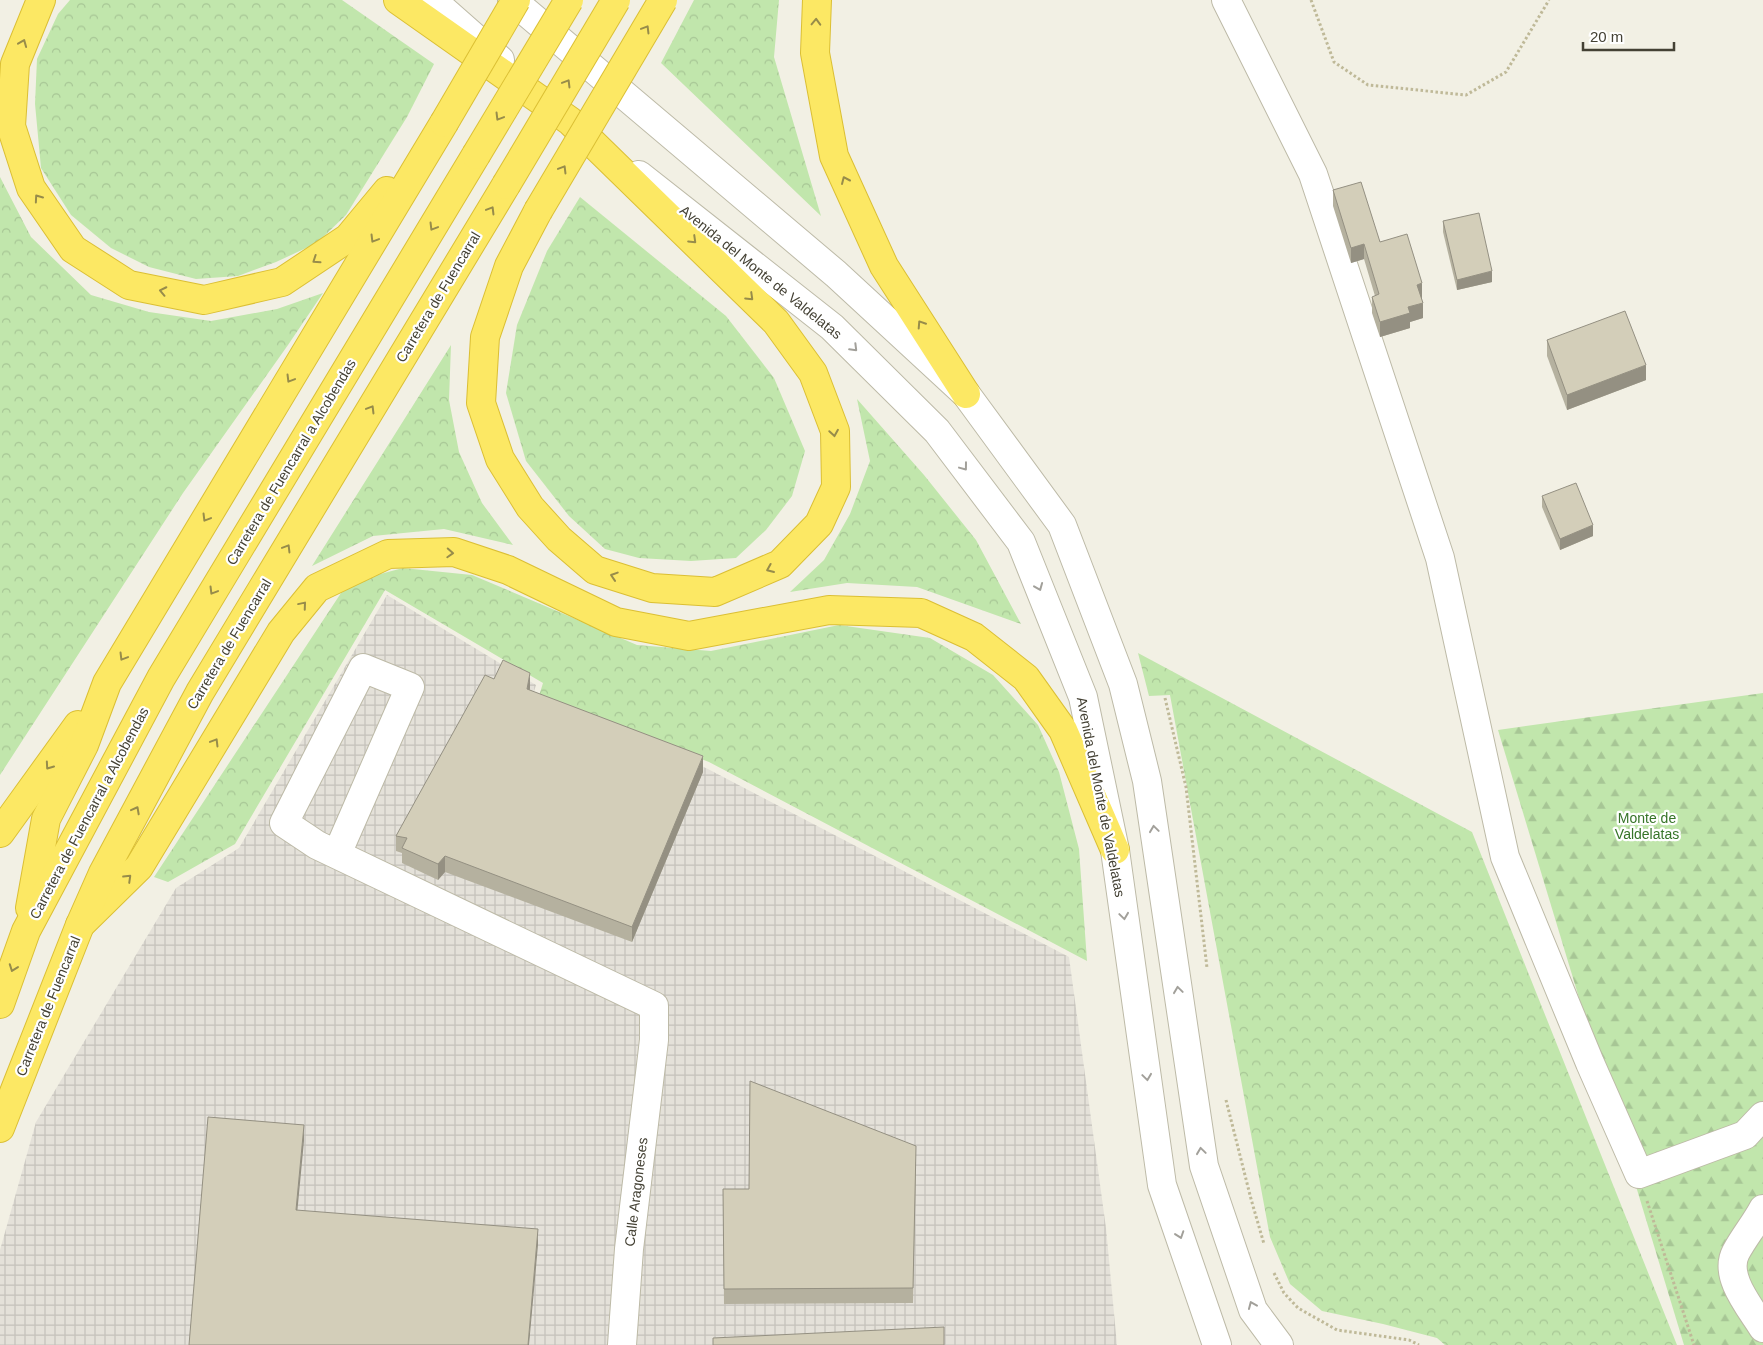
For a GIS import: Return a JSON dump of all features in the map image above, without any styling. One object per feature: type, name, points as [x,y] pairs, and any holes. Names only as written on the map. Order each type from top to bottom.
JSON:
[{"type":"highway","points":[[41,0],[15,64],[11,126],[31,188],[73,249],[130,284],[204,300],[282,282],[348,238],[444,123]]},
{"type":"highway","points":[[398,0],[570,120],[776,322],[813,373],[835,431],[836,487],[819,524],[780,564],[715,592],[652,588],[595,570],[559,539],[530,507],[500,459],[481,403],[485,337],[509,266],[538,211],[663,0]]},
{"type":"highway","points":[[0,833],[107,683],[444,123],[514,0]]},
{"type":"highway","name":"Carretera de Fuencarral a Alcobendas","points":[[26,931],[161,678],[569,0]]},
{"type":"highway","name":"Carretera de Fuencarral","points":[[0,1128],[80,924],[103,873],[200,692],[616,0]]},
{"type":"highway","points":[[817,0],[815,53],[834,156],[884,266],[966,394]]},
{"type":"highway","points":[[80,924],[139,867],[281,632],[317,588],[388,554],[454,552],[508,570],[616,622],[689,636],[829,610],[921,613],[974,637],[1026,678],[1064,730],[1115,850]]},
{"type":"highway","points":[[0,1004],[26,931],[46,819],[84,745],[107,683]]},
{"type":"street","name":"Avenida del Monte de Valdelatas","points":[[432,0],[570,120],[832,327],[938,431],[1021,542],[1083,697],[1115,850],[1162,1185],[1217,1345]]},
{"type":"street","points":[[514,0],[836,274],[966,394],[1062,526],[1123,684],[1147,781],[1204,1166],[1253,1310],[1279,1345]]},
{"type":"street","points":[[1226,0],[1313,174],[1440,558],[1505,857],[1590,1064],[1639,1174],[1745,1134],[1763,1116]]},
{"type":"street","points":[[363,668],[410,687],[337,854],[317,845],[284,824],[363,668]]},
{"type":"street","name":"Calle Aragoneses","points":[[337,854],[654,1006],[654,1040],[629,1250],[622,1345]]},
{"type":"street","points":[[1763,1209],[1736,1253],[1732,1265],[1733,1275],[1738,1286],[1763,1328]]},
{"type":"path","points":[[1310,0],[1334,62],[1368,86],[1466,95],[1506,72],[1549,0]]},
{"type":"path","points":[[1165,698],[1186,788],[1207,972]]},
{"type":"path","points":[[1225,1097],[1251,1199],[1267,1252]]},
{"type":"path","points":[[1639,1174],[1694,1345]]},
{"type":"path","points":[[1272,1270],[1284,1293],[1298,1308],[1337,1330],[1409,1340],[1420,1345]]},
{"type":"shaded area","points":[[387,595],[536,685],[532,698],[706,768],[1069,957],[1106,1228],[1117,1345],[0,1345],[0,1250],[36,1122],[176,888],[239,848]]},
{"type":"green space","points":[[70,0],[342,0],[434,64],[407,117],[346,215],[317,243],[276,262],[238,276],[196,279],[149,267],[111,248],[71,215],[41,168],[35,104],[37,59],[58,14]]},
{"type":"green space","points":[[694,0],[779,0],[774,57],[821,216],[661,63]]},
{"type":"green space","points":[[0,177],[31,237],[91,295],[149,312],[211,321],[277,309],[323,293],[183,493],[0,775]]},
{"type":"green space","points":[[580,197],[726,316],[774,378],[805,451],[792,496],[766,530],[736,558],[691,561],[639,558],[605,549],[569,516],[526,461],[506,393],[517,325],[547,251]]},
{"type":"green space","points":[[451,345],[449,400],[459,452],[482,503],[513,545],[444,529],[373,536],[312,566]]},
{"type":"green space","points":[[857,399],[924,475],[976,540],[1021,624],[917,587],[847,583],[790,592],[824,560],[850,514],[870,461]]},
{"type":"green space","points":[[403,568],[472,575],[637,645],[711,651],[839,625],[930,638],[993,675],[1038,725],[1059,772],[1079,849],[1087,961],[709,762],[539,696],[543,683],[385,590],[235,844],[168,882],[154,877],[341,593],[369,577]]},
{"type":"green space","points":[[1138,653],[1472,832],[1677,1345],[1445,1345],[1437,1338],[1322,1311],[1290,1284],[1270,1237],[1170,695],[1149,696]]},
{"type":"green space","name":"Monte de Valdelatas","points":[[1763,693],[1763,1345],[1684,1345],[1498,730]]},
{"type":"building","points":[[1361,182],[1380,242],[1407,234],[1422,283],[1417,285],[1423,303],[1408,307],[1410,313],[1380,322],[1372,297],[1379,294],[1364,244],[1351,248],[1333,190]]},
{"type":"building","points":[[1479,213],[1492,271],[1457,280],[1443,221]]},
{"type":"building","points":[[1625,311],[1646,365],[1567,395],[1547,340]]},
{"type":"building","points":[[1576,483],[1593,525],[1560,539],[1542,496]]},
{"type":"building","points":[[503,660],[530,673],[527,689],[703,756],[632,927],[445,856],[438,864],[402,848],[407,838],[396,836],[485,675],[494,679]]},
{"type":"building","points":[[750,1081],[916,1146],[913,1288],[724,1289],[723,1189],[749,1189]]},
{"type":"building","points":[[208,1117],[304,1125],[296,1210],[538,1229],[528,1345],[189,1345]]},
{"type":"building","points":[[944,1327],[944,1345],[713,1345],[713,1338]]}]
